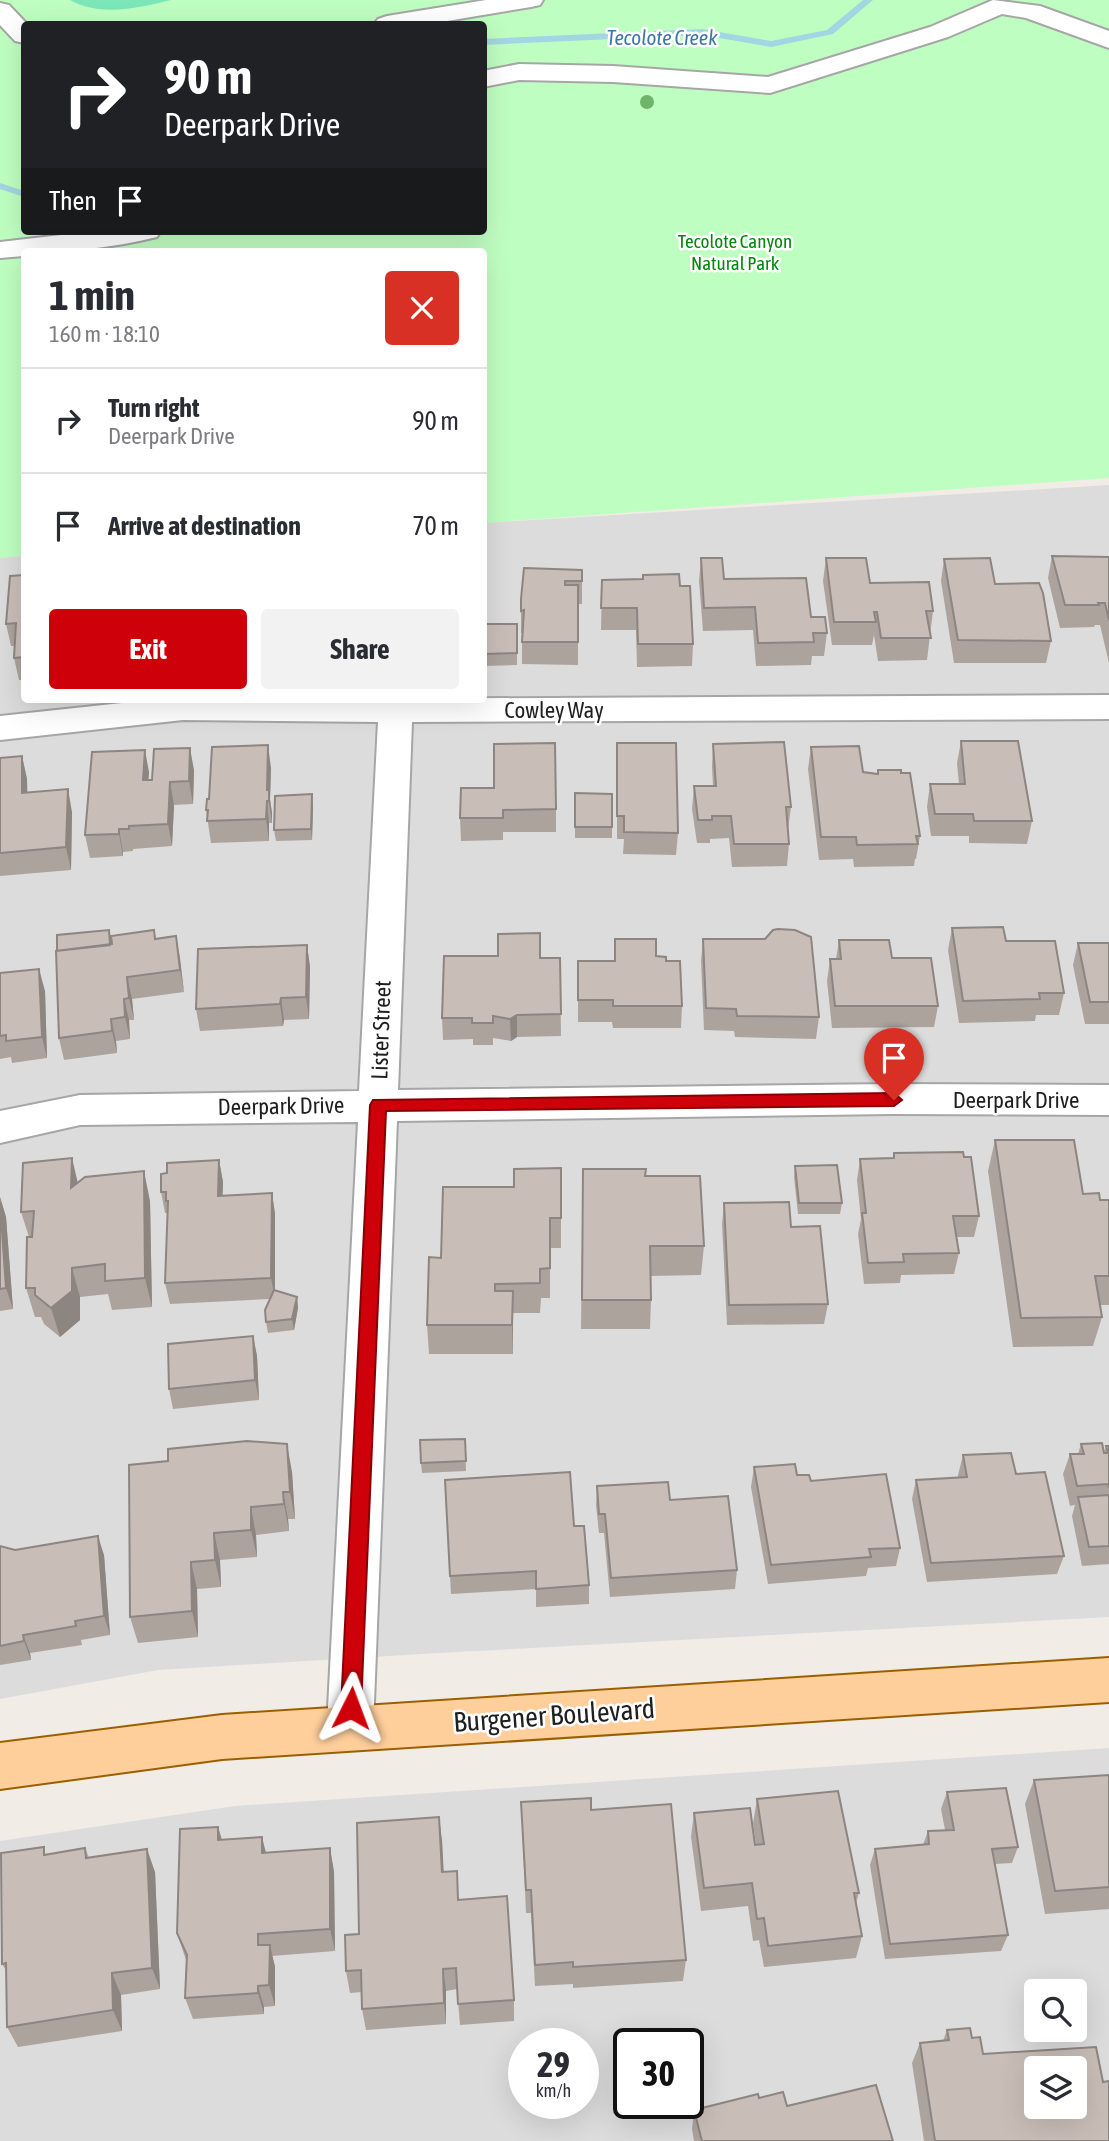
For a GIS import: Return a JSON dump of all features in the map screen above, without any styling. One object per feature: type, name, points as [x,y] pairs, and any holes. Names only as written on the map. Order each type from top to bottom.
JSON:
[{"type":"main road","name":"Burgener Boulevard","points":[[0,1766],[222,1737],[1109,1679]]},
{"type":"street","points":[[405,21],[531,0]]},
{"type":"street","points":[[487,78],[520,72],[613,74],[770,85],[939,32],[999,6],[1031,10],[1109,40]]},
{"type":"street","points":[[0,10],[21,33]]},
{"type":"street","points":[[0,250],[130,235]]},
{"type":"street","name":"Cowley Way","points":[[0,728],[183,708],[396,710],[1109,707]]},
{"type":"street","name":"Lister Street","points":[[350,1728],[396,710]]},
{"type":"street","name":"Deerpark Drive","points":[[0,1127],[80,1110],[378,1105],[1109,1100]]},
{"type":"shaded area","points":[[1109,485],[1109,1617],[158,1670],[0,1699],[0,553],[21,551],[21,703],[487,703],[487,523]]},
{"type":"shaded area","points":[[1109,1748],[1109,2141],[0,2141],[0,1841],[235,1806]]},
{"type":"green space","name":"Tecolote Canyon Natural Park","points":[[0,0],[1109,0],[1109,478],[487,523],[487,248],[21,248],[21,556],[0,558]]},
{"type":"green space","points":[[70,0],[171,0],[107,10]]},
{"type":"building","points":[[1052,556],[1109,557],[1109,620],[1105,603],[1065,605]]},
{"type":"building","points":[[701,558],[722,558],[724,579],[806,578],[811,617],[825,617],[827,633],[813,633],[814,642],[758,643],[755,607],[704,608]]},
{"type":"building","points":[[826,558],[866,558],[870,583],[929,582],[933,611],[926,611],[931,638],[881,638],[877,612],[874,612],[876,622],[834,622]]},
{"type":"building","points":[[990,558],[995,584],[1039,583],[1051,641],[958,640],[944,559]]},
{"type":"building","points":[[524,568],[582,570],[582,581],[565,581],[565,585],[578,585],[578,642],[522,642],[524,610],[521,611],[521,599]]},
{"type":"building","points":[[679,574],[680,586],[690,586],[693,644],[638,644],[637,608],[601,608],[602,580],[643,579],[643,575]]},
{"type":"building","points":[[21,575],[21,657],[14,658],[16,623],[6,624],[10,576]]},
{"type":"building","points":[[487,624],[517,624],[517,653],[487,654]]},
{"type":"building","points":[[961,741],[1018,741],[1032,821],[974,821],[973,814],[935,814],[930,784],[965,784]]},
{"type":"building","points":[[784,742],[791,807],[786,807],[789,844],[734,844],[731,816],[712,816],[712,820],[698,820],[694,786],[716,786],[713,744]]},
{"type":"building","points":[[555,743],[556,809],[503,810],[503,818],[460,818],[461,788],[494,788],[494,744]]},
{"type":"building","points":[[617,743],[676,743],[678,833],[624,832],[624,816],[617,816]]},
{"type":"building","points":[[268,745],[269,801],[266,819],[207,821],[212,747]]},
{"type":"building","points":[[859,746],[863,772],[878,774],[878,770],[901,770],[901,773],[910,773],[920,836],[916,836],[918,844],[857,845],[856,837],[821,837],[811,747]]},
{"type":"building","points":[[190,748],[189,781],[170,782],[168,824],[129,826],[129,829],[119,829],[119,834],[85,835],[92,752],[145,750],[143,780],[152,780],[154,749]]},
{"type":"building","points":[[22,756],[22,793],[68,789],[66,847],[0,853],[0,758]]},
{"type":"building","points":[[575,793],[612,794],[612,827],[575,827]]},
{"type":"building","points":[[312,794],[311,829],[274,830],[275,796]]},
{"type":"building","points":[[1003,927],[1006,941],[1055,941],[1064,993],[1039,993],[1040,999],[963,1001],[952,928]]},
{"type":"building","points":[[109,930],[110,945],[57,951],[57,935]]},
{"type":"building","points":[[154,930],[155,939],[176,936],[180,970],[127,977],[129,998],[124,999],[125,1017],[111,1019],[112,1031],[59,1038],[56,951],[112,944],[111,936]]},
{"type":"building","points":[[773,930],[795,930],[811,937],[819,1017],[737,1016],[736,1009],[706,1008],[703,939],[765,939]]},
{"type":"building","points":[[540,933],[540,958],[560,958],[561,1014],[517,1015],[510,1019],[493,1016],[493,1023],[472,1023],[472,1018],[442,1018],[444,956],[498,956],[498,934]]},
{"type":"building","points":[[615,939],[656,939],[656,956],[666,957],[666,961],[680,961],[682,1006],[613,1006],[613,1000],[578,1000],[578,961],[615,961]]},
{"type":"building","points":[[839,940],[889,940],[892,958],[931,958],[938,1006],[835,1006],[830,959],[841,959]]},
{"type":"building","points":[[1078,943],[1109,943],[1109,1002],[1090,1002]]},
{"type":"building","points":[[307,945],[306,997],[281,998],[280,1004],[196,1009],[198,949]]},
{"type":"building","points":[[39,969],[42,1037],[6,1041],[6,1035],[0,1036],[0,973]]},
{"type":"building","points":[[995,1140],[1074,1140],[1083,1194],[1099,1193],[1100,1200],[1109,1200],[1109,1276],[1095,1276],[1102,1317],[1021,1318]]},
{"type":"building","points":[[963,1152],[964,1157],[971,1157],[979,1216],[953,1216],[959,1253],[903,1254],[904,1262],[868,1263],[862,1213],[866,1213],[860,1159],[894,1158],[894,1153]]},
{"type":"building","points":[[72,1158],[71,1188],[85,1177],[144,1171],[145,1278],[105,1281],[105,1264],[72,1268],[72,1291],[51,1308],[35,1295],[35,1288],[26,1288],[27,1237],[32,1237],[34,1211],[21,1212],[23,1163]]},
{"type":"building","points":[[219,1160],[218,1196],[272,1193],[271,1278],[165,1283],[168,1201],[166,1192],[161,1192],[161,1174],[167,1173],[167,1163]]},
{"type":"building","points":[[837,1165],[842,1203],[799,1203],[795,1166]]},
{"type":"building","points":[[561,1168],[561,1218],[550,1218],[550,1268],[540,1269],[540,1283],[495,1284],[495,1291],[513,1291],[512,1325],[427,1325],[429,1257],[441,1258],[443,1187],[514,1187],[514,1169]]},
{"type":"building","points":[[583,1169],[646,1169],[645,1176],[700,1176],[704,1246],[650,1246],[651,1300],[582,1300]]},
{"type":"building","points":[[0,1202],[6,1288],[0,1289]]},
{"type":"building","points":[[789,1202],[791,1227],[820,1226],[828,1304],[729,1305],[724,1203]]},
{"type":"building","points":[[274,1290],[297,1297],[292,1319],[266,1322],[265,1310]]},
{"type":"building","points":[[253,1336],[255,1380],[169,1389],[168,1344]]},
{"type":"building","points":[[465,1439],[466,1461],[421,1463],[420,1440]]},
{"type":"building","points":[[247,1441],[287,1444],[290,1492],[283,1492],[284,1504],[251,1507],[251,1530],[214,1533],[215,1560],[191,1562],[192,1611],[130,1617],[129,1465],[168,1461],[168,1449]]},
{"type":"building","points":[[1102,1443],[1104,1453],[1108,1453],[1106,1446],[1109,1446],[1109,1488],[1108,1484],[1077,1486],[1070,1454],[1084,1454],[1081,1444]]},
{"type":"building","points":[[1011,1453],[1016,1474],[1045,1472],[1064,1556],[931,1563],[916,1480],[967,1477],[963,1455]]},
{"type":"building","points":[[795,1464],[797,1475],[809,1475],[811,1481],[886,1474],[900,1548],[869,1549],[871,1557],[771,1565],[754,1467]]},
{"type":"building","points":[[570,1472],[574,1526],[584,1526],[589,1585],[536,1589],[536,1571],[450,1576],[445,1480]]},
{"type":"building","points":[[668,1482],[670,1500],[728,1496],[737,1570],[611,1578],[605,1514],[599,1514],[597,1486]]},
{"type":"building","points":[[1109,1495],[1109,1546],[1089,1547],[1078,1497]]},
{"type":"building","points":[[98,1536],[104,1616],[75,1621],[76,1626],[23,1635],[24,1641],[0,1646],[0,1546],[15,1550]]},
{"type":"building","points":[[1109,1775],[1109,1887],[1055,1891],[1034,1780]]},
{"type":"building","points":[[1006,1788],[1018,1847],[992,1849],[1008,1935],[890,1944],[875,1849],[929,1844],[928,1831],[954,1830],[947,1792]]},
{"type":"building","points":[[838,1791],[859,1893],[854,1893],[862,1936],[768,1946],[764,1918],[757,1919],[752,1883],[704,1888],[694,1813],[750,1808],[755,1845],[764,1844],[757,1799]]},
{"type":"building","points":[[591,1798],[591,1810],[671,1804],[686,1960],[573,1967],[573,1962],[535,1965],[531,1890],[526,1890],[521,1802]]},
{"type":"building","points":[[439,1817],[442,1872],[457,1871],[458,1900],[507,1896],[514,2000],[458,2004],[456,1968],[443,1969],[444,2003],[362,2009],[361,1970],[346,1971],[345,1935],[359,1934],[357,1823]]},
{"type":"building","points":[[218,1827],[218,1840],[262,1837],[262,1853],[330,1848],[330,1929],[258,1934],[258,1945],[270,1945],[269,1985],[258,1986],[258,1993],[185,1998],[187,1955],[177,1933],[180,1829]]},
{"type":"building","points":[[44,1847],[44,1855],[85,1848],[86,1858],[147,1849],[152,1968],[112,1973],[113,2010],[7,2027],[6,1963],[2,1964],[1,1853]]},
{"type":"building","points":[[970,2028],[972,2038],[980,2037],[983,2054],[1096,2047],[1103,2082],[1109,2081],[1109,2141],[935,2141],[920,2043],[949,2040],[947,2030]]},
{"type":"building","points":[[876,2085],[893,2141],[702,2141],[696,2119],[704,2119],[704,2108],[758,2094],[759,2098],[783,2092],[787,2106]]},
{"type":"waterway","name":"Tecolote Creek","points":[[487,42],[702,32],[771,44],[830,32],[869,0]]},
{"type":"waterway","name":"Tecolote Creek","points":[[0,186],[21,193]]},
{"type":"route","points":[[351,1708],[378,1105],[894,1100]]}]
